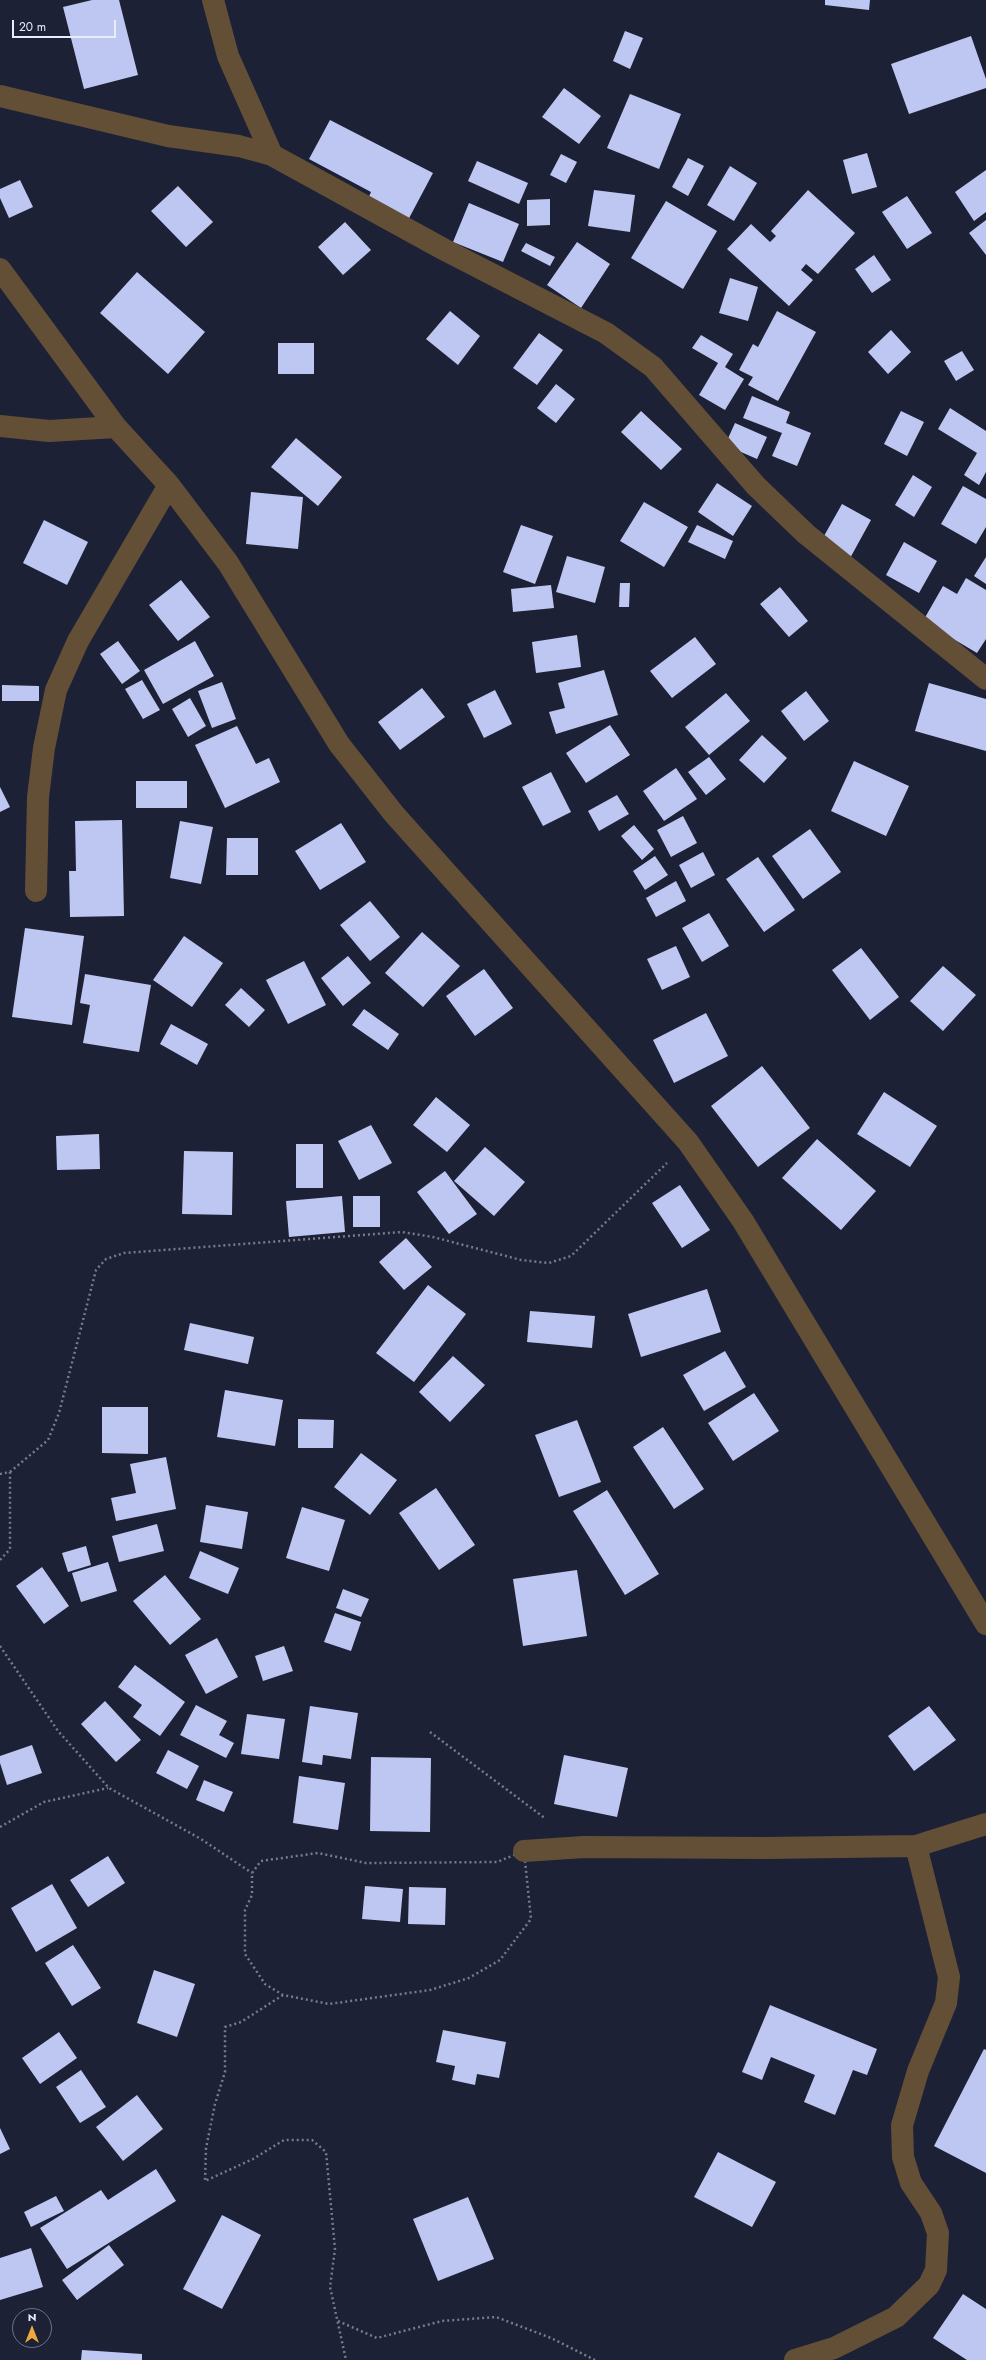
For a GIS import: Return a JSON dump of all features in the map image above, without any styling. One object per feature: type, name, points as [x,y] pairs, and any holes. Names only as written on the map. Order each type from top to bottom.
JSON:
[{"type":"street","points":[[213,0],[228,56],[272,155]]},
{"type":"street","points":[[0,96],[168,136],[239,146],[272,155],[445,250],[606,333],[653,367],[756,486],[806,534],[986,678]]},
{"type":"street","points":[[0,269],[116,428],[169,485],[228,563],[339,744],[394,814],[688,1142],[743,1221],[986,1624]]},
{"type":"street","points":[[0,426],[49,431],[116,428]]},
{"type":"street","points":[[36,891],[38,797],[44,748],[56,690],[78,641],[169,485]]},
{"type":"street","points":[[524,1851],[584,1847],[766,1848],[916,1846],[986,1824]]},
{"type":"street","points":[[795,2360],[834,2348],[896,2317],[929,2284],[936,2270],[938,2233],[931,2214],[911,2183],[903,2157],[902,2124],[918,2071],[946,2003],[949,1977],[916,1846]]},
{"type":"path","points":[[0,1474],[10,1472],[48,1440],[59,1413],[96,1270],[106,1259],[124,1253],[402,1232],[433,1237],[521,1260],[549,1263],[571,1256],[591,1239],[688,1142]]},
{"type":"path","points":[[0,1560],[10,1549],[10,1472]]},
{"type":"path","points":[[0,1646],[58,1731],[109,1788],[201,1839],[252,1873]]},
{"type":"path","points":[[430,1732],[547,1820]]},
{"type":"path","points":[[0,1828],[44,1802],[109,1788]]},
{"type":"path","points":[[524,1851],[531,1919],[500,1960],[469,1978],[430,1990],[329,2004],[282,1994],[265,1984],[245,1954],[245,1910],[252,1895],[252,1873],[261,1860],[318,1853],[374,1863],[497,1862],[524,1851]]},
{"type":"path","points":[[282,1994],[241,2022],[226,2028],[226,2072],[215,2104],[206,2148],[205,2181],[253,2159],[284,2140],[312,2140],[326,2152],[334,2249],[330,2287],[346,2360]]},
{"type":"path","points":[[338,2321],[377,2338],[442,2322],[496,2317],[551,2338],[595,2360]]},
{"type":"building","points":[[92,0],[119,0],[138,75],[84,89],[63,7]]},
{"type":"building","points":[[825,0],[870,0],[869,10],[825,5]]},
{"type":"building","points":[[625,31],[643,38],[630,69],[613,61]]},
{"type":"building","points":[[971,36],[986,79],[986,88],[909,114],[891,64]]},
{"type":"building","points":[[564,88],[601,116],[579,144],[542,117]]},
{"type":"building","points":[[630,94],[681,114],[659,169],[607,148]]},
{"type":"building","points":[[330,120],[433,173],[407,222],[367,201],[371,192],[309,159]]},
{"type":"building","points":[[867,153],[877,187],[852,194],[843,160]]},
{"type":"building","points":[[561,154],[577,162],[566,183],[550,175]]},
{"type":"building","points":[[688,158],[704,166],[688,196],[672,187]]},
{"type":"building","points":[[477,161],[528,183],[519,204],[468,181]]},
{"type":"building","points":[[730,166],[757,183],[734,221],[707,205]]},
{"type":"building","points":[[986,170],[986,212],[974,221],[955,192]]},
{"type":"building","points":[[20,180],[33,207],[9,218],[0,198],[0,189]]},
{"type":"building","points":[[178,186],[213,222],[186,247],[151,211]]},
{"type":"building","points":[[594,190],[635,195],[630,232],[588,226]]},
{"type":"building","points":[[808,190],[855,233],[818,274],[806,264],[801,270],[813,280],[789,306],[727,249],[751,224],[770,242],[776,236],[771,231]]},
{"type":"building","points":[[907,196],[932,233],[907,249],[882,212]]},
{"type":"building","points":[[550,199],[550,225],[527,226],[527,200]]},
{"type":"building","points":[[666,201],[717,231],[683,289],[631,258]]},
{"type":"building","points":[[469,203],[519,224],[503,262],[453,242]]},
{"type":"building","points":[[986,220],[986,255],[969,233]]},
{"type":"building","points":[[345,222],[371,250],[343,275],[318,247]]},
{"type":"building","points":[[577,242],[610,264],[581,308],[547,285]]},
{"type":"building","points":[[526,243],[555,257],[550,266],[521,251]]},
{"type":"building","points":[[874,255],[891,280],[872,293],[855,269]]},
{"type":"building","points":[[137,272],[205,332],[168,374],[100,313]]},
{"type":"building","points":[[730,278],[758,287],[748,321],[719,313]]},
{"type":"building","points":[[450,311],[480,336],[458,365],[426,339]]},
{"type":"building","points":[[777,311],[816,332],[778,401],[748,385],[753,377],[739,370],[753,344],[758,347]]},
{"type":"building","points":[[891,330],[911,352],[888,374],[868,352]]},
{"type":"building","points":[[539,333],[563,350],[537,385],[513,368]]},
{"type":"building","points":[[701,335],[733,354],[725,367],[744,379],[725,410],[699,395],[718,363],[692,348]]},
{"type":"building","points":[[278,343],[314,343],[314,374],[278,374]]},
{"type":"building","points":[[962,351],[974,370],[956,381],[944,361]]},
{"type":"building","points":[[556,384],[575,399],[556,423],[537,408]]},
{"type":"building","points":[[752,396],[790,412],[786,423],[811,433],[797,466],[772,456],[782,433],[743,418]]},
{"type":"building","points":[[950,408],[986,431],[986,472],[979,485],[964,475],[977,453],[938,429]]},
{"type":"building","points":[[641,411],[682,449],[661,470],[621,432]]},
{"type":"building","points":[[901,411],[924,422],[907,456],[884,444]]},
{"type":"building","points":[[735,423],[767,437],[757,459],[725,445]]},
{"type":"building","points":[[296,438],[342,477],[318,506],[271,467]]},
{"type":"building","points":[[913,475],[932,487],[914,517],[895,505]]},
{"type":"building","points":[[717,483],[752,506],[733,536],[698,512]]},
{"type":"building","points":[[963,486],[986,499],[986,527],[976,544],[941,524]]},
{"type":"building","points":[[251,492],[303,497],[298,549],[246,544]]},
{"type":"building","points":[[644,502],[688,527],[664,567],[620,541]]},
{"type":"building","points":[[842,504],[871,520],[849,560],[820,543]]},
{"type":"building","points":[[44,520],[88,542],[67,585],[23,563]]},
{"type":"building","points":[[521,525],[553,536],[535,584],[503,572]]},
{"type":"building","points":[[697,525],[733,541],[725,559],[688,542]]},
{"type":"building","points":[[904,542],[937,561],[919,593],[886,575]]},
{"type":"building","points":[[567,556],[605,567],[595,603],[556,592]]},
{"type":"building","points":[[986,557],[986,584],[974,576]]},
{"type":"building","points":[[966,578],[986,590],[986,639],[977,653],[923,621],[943,586],[957,594]]},
{"type":"building","points":[[181,580],[210,617],[178,641],[149,605]]},
{"type":"building","points":[[620,583],[630,583],[629,607],[619,607]]},
{"type":"building","points":[[551,585],[554,608],[513,612],[511,589]]},
{"type":"building","points":[[780,587],[808,621],[789,637],[760,604]]},
{"type":"building","points":[[577,635],[581,667],[536,673],[532,642]]},
{"type":"building","points":[[695,637],[716,664],[672,698],[650,671]]},
{"type":"building","points":[[118,641],[140,671],[122,684],[100,654]]},
{"type":"building","points":[[195,641],[214,676],[163,704],[144,670]]},
{"type":"building","points":[[604,670],[618,715],[556,734],[549,712],[565,708],[558,683]]},
{"type":"building","points":[[142,680],[160,710],[143,719],[125,689]]},
{"type":"building","points":[[222,682],[236,719],[212,728],[198,691]]},
{"type":"building","points":[[929,683],[986,699],[986,751],[915,731]]},
{"type":"building","points":[[2,685],[39,686],[39,701],[2,701]]},
{"type":"building","points":[[422,688],[445,717],[400,750],[378,722]]},
{"type":"building","points":[[495,690],[512,724],[484,738],[467,704]]},
{"type":"building","points":[[806,691],[829,721],[804,741],[781,711]]},
{"type":"building","points":[[726,693],[750,721],[709,755],[685,727]]},
{"type":"building","points":[[190,698],[206,726],[188,737],[172,709]]},
{"type":"building","points":[[610,725],[630,755],[586,783],[566,753]]},
{"type":"building","points":[[237,726],[256,764],[269,758],[280,782],[225,808],[195,745]]},
{"type":"building","points":[[762,735],[787,758],[764,783],[739,760]]},
{"type":"building","points":[[709,757],[726,779],[706,795],[688,772]]},
{"type":"building","points":[[854,761],[909,786],[886,836],[831,811]]},
{"type":"building","points":[[676,768],[697,799],[664,821],[643,791]]},
{"type":"building","points":[[551,772],[571,812],[543,826],[522,787]]},
{"type":"building","points":[[136,781],[187,781],[187,808],[136,808]]},
{"type":"building","points":[[0,787],[10,807],[0,812]]},
{"type":"building","points":[[617,795],[629,814],[599,831],[588,811]]},
{"type":"building","points":[[683,816],[697,843],[671,857],[657,830]]},
{"type":"building","points":[[122,820],[124,916],[70,917],[69,871],[76,871],[75,821]]},
{"type":"building","points":[[180,821],[213,827],[201,884],[170,878]]},
{"type":"building","points":[[341,823],[366,862],[320,890],[295,851]]},
{"type":"building","points":[[634,825],[654,849],[642,860],[621,836]]},
{"type":"building","points":[[810,829],[841,872],[803,899],[772,856]]},
{"type":"building","points":[[227,838],[258,838],[258,875],[226,875]]},
{"type":"building","points":[[703,852],[715,875],[691,888],[679,865]]},
{"type":"building","points":[[655,856],[668,875],[645,890],[633,871]]},
{"type":"building","points":[[758,857],[795,910],[764,932],[726,879]]},
{"type":"building","points":[[676,881],[686,901],[656,917],[646,898]]},
{"type":"building","points":[[370,901],[400,937],[370,961],[340,925]]},
{"type":"building","points":[[709,913],[729,946],[702,962],[682,928]]},
{"type":"building","points":[[25,928],[84,936],[72,1025],[12,1017]]},
{"type":"building","points":[[422,932],[460,966],[423,1007],[385,973]]},
{"type":"building","points":[[184,936],[223,963],[192,1007],[153,980]]},
{"type":"building","points":[[676,946],[690,977],[662,990],[647,959]]},
{"type":"building","points":[[861,948],[899,997],[870,1020],[832,970]]},
{"type":"building","points":[[348,956],[371,983],[343,1006],[321,978]]},
{"type":"building","points":[[304,961],[326,1005],[288,1024],[266,980]]},
{"type":"building","points":[[943,966],[976,995],[943,1031],[910,1001]]},
{"type":"building","points":[[484,969],[513,1008],[475,1036],[446,996]]},
{"type":"building","points":[[85,974],[151,985],[139,1052],[83,1043],[90,1005],[80,1003]]},
{"type":"building","points":[[241,988],[265,1010],[249,1027],[225,1005]]},
{"type":"building","points":[[364,1009],[399,1034],[388,1050],[352,1025]]},
{"type":"building","points":[[706,1013],[728,1056],[674,1083],[653,1040]]},
{"type":"building","points":[[171,1024],[208,1044],[197,1065],[160,1044]]},
{"type":"building","points":[[762,1066],[810,1128],[758,1167],[711,1106]]},
{"type":"building","points":[[884,1092],[937,1126],[910,1167],[857,1134]]},
{"type":"building","points":[[436,1097],[470,1125],[447,1152],[413,1125]]},
{"type":"building","points":[[371,1125],[392,1163],[359,1180],[338,1141]]},
{"type":"building","points":[[99,1134],[100,1169],[57,1170],[56,1136]]},
{"type":"building","points":[[817,1139],[876,1191],[841,1230],[782,1178]]},
{"type":"building","points":[[296,1144],[323,1144],[323,1188],[296,1188]]},
{"type":"building","points":[[485,1147],[525,1182],[494,1216],[454,1181]]},
{"type":"building","points":[[184,1151],[233,1152],[232,1215],[182,1214]]},
{"type":"building","points":[[445,1171],[477,1214],[449,1234],[417,1192]]},
{"type":"building","points":[[680,1185],[710,1230],[682,1248],[652,1203]]},
{"type":"building","points":[[342,1196],[345,1232],[289,1237],[286,1201]]},
{"type":"building","points":[[353,1196],[380,1196],[380,1227],[353,1227]]},
{"type":"building","points":[[406,1238],[432,1267],[404,1290],[379,1262]]},
{"type":"building","points":[[428,1285],[466,1314],[414,1382],[376,1353]]},
{"type":"building","points":[[707,1289],[721,1332],[641,1357],[628,1314]]},
{"type":"building","points":[[530,1311],[595,1316],[592,1348],[527,1342]]},
{"type":"building","points":[[190,1323],[254,1337],[248,1364],[184,1350]]},
{"type":"building","points":[[725,1351],[746,1387],[704,1411],[683,1375]]},
{"type":"building","points":[[453,1356],[485,1385],[450,1422],[419,1392]]},
{"type":"building","points":[[225,1390],[283,1400],[275,1446],[217,1437]]},
{"type":"building","points":[[754,1393],[779,1431],[733,1461],[708,1423]]},
{"type":"building","points":[[102,1407],[148,1407],[148,1454],[102,1453]]},
{"type":"building","points":[[298,1419],[334,1420],[333,1448],[298,1448]]},
{"type":"building","points":[[577,1420],[601,1482],[559,1497],[535,1435]]},
{"type":"building","points":[[663,1427],[704,1489],[674,1509],[633,1447]]},
{"type":"building","points":[[361,1453],[397,1480],[370,1515],[334,1487]]},
{"type":"building","points":[[166,1457],[176,1509],[116,1521],[111,1498],[136,1493],[130,1464]]},
{"type":"building","points":[[436,1488],[475,1545],[439,1570],[399,1513]]},
{"type":"building","points":[[607,1490],[659,1574],[625,1595],[573,1511]]},
{"type":"building","points":[[206,1505],[248,1512],[242,1549],[200,1542]]},
{"type":"building","points":[[302,1507],[345,1520],[329,1571],[286,1558]]},
{"type":"building","points":[[157,1524],[164,1551],[119,1562],[112,1536]]},
{"type":"building","points":[[86,1546],[91,1565],[68,1572],[62,1553]]},
{"type":"building","points":[[200,1551],[239,1568],[228,1594],[189,1578]]},
{"type":"building","points":[[108,1562],[117,1591],[81,1602],[72,1573]]},
{"type":"building","points":[[42,1567],[69,1606],[44,1624],[16,1586]]},
{"type":"building","points":[[577,1570],[587,1636],[523,1646],[513,1579]]},
{"type":"building","points":[[165,1575],[201,1619],[170,1645],[133,1601]]},
{"type":"building","points":[[343,1589],[369,1599],[361,1617],[336,1608]]},
{"type":"building","points":[[335,1613],[361,1622],[351,1651],[324,1642]]},
{"type":"building","points":[[217,1638],[238,1677],[206,1694],[185,1655]]},
{"type":"building","points":[[284,1646],[293,1671],[263,1681],[255,1656]]},
{"type":"building","points":[[135,1665],[185,1702],[160,1736],[133,1717],[142,1705],[118,1687]]},
{"type":"building","points":[[105,1701],[141,1740],[116,1762],[81,1724]]},
{"type":"building","points":[[196,1705],[227,1721],[219,1735],[234,1743],[226,1758],[180,1735]]},
{"type":"building","points":[[310,1706],[358,1713],[351,1759],[323,1755],[322,1765],[302,1762]]},
{"type":"building","points":[[929,1706],[956,1740],[914,1771],[888,1736]]},
{"type":"building","points":[[247,1714],[285,1719],[279,1759],[241,1754]]},
{"type":"building","points":[[32,1745],[42,1773],[7,1785],[0,1763],[0,1756]]},
{"type":"building","points":[[168,1750],[199,1766],[187,1789],[156,1773]]},
{"type":"building","points":[[564,1755],[628,1768],[617,1817],[554,1804]]},
{"type":"building","points":[[371,1757],[431,1758],[430,1832],[370,1831]]},
{"type":"building","points":[[299,1776],[345,1783],[338,1830],[293,1823]]},
{"type":"building","points":[[204,1780],[233,1792],[224,1812],[196,1800]]},
{"type":"building","points":[[108,1856],[125,1883],[88,1907],[70,1880]]},
{"type":"building","points":[[52,1884],[77,1928],[36,1952],[11,1908]]},
{"type":"building","points":[[365,1886],[403,1889],[400,1922],[362,1919]]},
{"type":"building","points":[[409,1887],[446,1888],[445,1925],[408,1924]]},
{"type":"building","points":[[73,1945],[101,1988],[72,2006],[45,1963]]},
{"type":"building","points":[[154,1970],[195,1984],[177,2037],[137,2023]]},
{"type":"building","points":[[770,2005],[877,2049],[867,2075],[853,2070],[835,2115],[804,2102],[815,2075],[771,2057],[762,2080],[742,2072]]},
{"type":"building","points":[[443,2030],[506,2042],[499,2078],[477,2074],[475,2085],[452,2080],[455,2066],[436,2062]]},
{"type":"building","points":[[59,2032],[77,2058],[40,2084],[22,2058]]},
{"type":"building","points":[[984,2049],[986,2050],[986,2173],[934,2146]]},
{"type":"building","points":[[81,2070],[106,2107],[80,2123],[56,2087]]},
{"type":"building","points":[[137,2095],[163,2129],[123,2161],[96,2127]]},
{"type":"building","points":[[0,2128],[10,2149],[0,2154]]},
{"type":"building","points":[[718,2152],[776,2182],[752,2227],[694,2197]]},
{"type":"building","points":[[156,2169],[176,2201],[67,2269],[40,2228],[101,2190],[108,2200]]},
{"type":"building","points":[[56,2196],[64,2211],[31,2227],[24,2212]]},
{"type":"building","points":[[468,2197],[494,2259],[438,2281],[413,2219]]},
{"type":"building","points":[[222,2215],[261,2235],[222,2309],[183,2289]]},
{"type":"building","points":[[109,2245],[124,2265],[77,2300],[62,2280]]},
{"type":"building","points":[[31,2248],[43,2287],[0,2300],[0,2258]]},
{"type":"building","points":[[963,2294],[986,2309],[986,2360],[967,2360],[933,2338]]},
{"type":"building","points":[[82,2350],[142,2354],[142,2360],[81,2360]]}]
